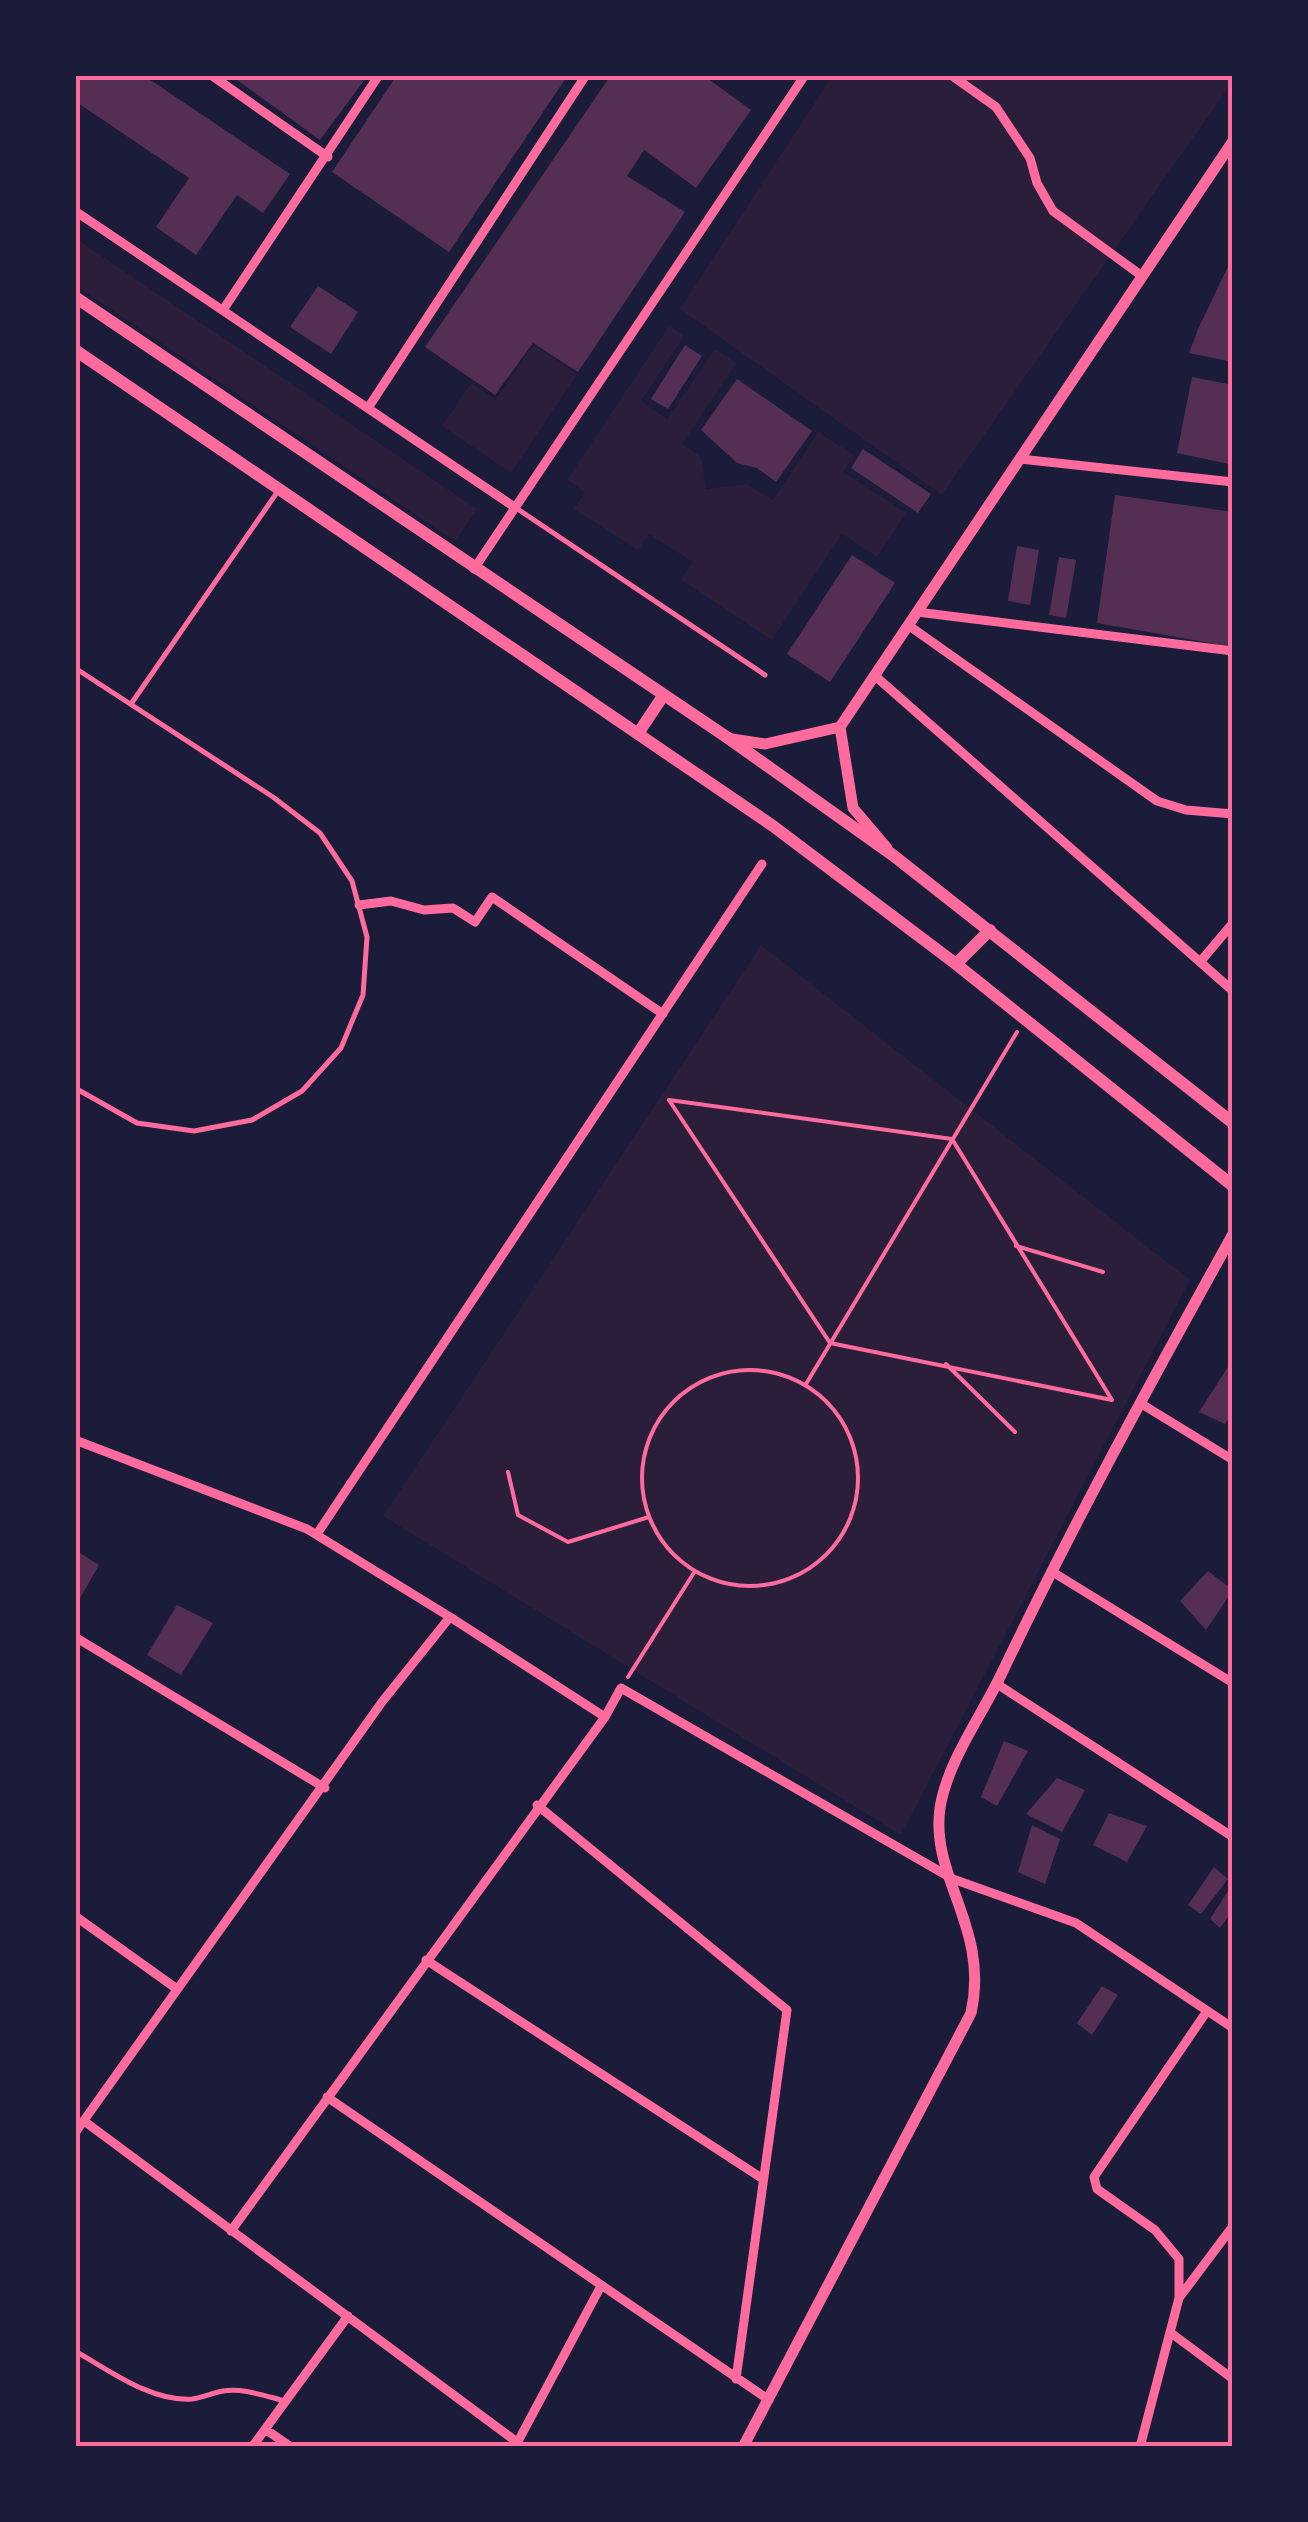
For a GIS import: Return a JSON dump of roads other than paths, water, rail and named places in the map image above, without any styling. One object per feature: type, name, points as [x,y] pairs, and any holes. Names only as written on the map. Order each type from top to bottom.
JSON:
[{"type":"main road","points":[[75,298],[728,738],[894,856],[1233,1123]]},
{"type":"main road","points":[[75,350],[639,732],[956,964],[1233,1186]]},
{"type":"main road","points":[[639,732],[663,696]]},
{"type":"main road","points":[[956,964],[990,930]]},
{"type":"street","points":[[210,75],[328,157]]},
{"type":"street","points":[[222,310],[328,157],[379,75]]},
{"type":"street","points":[[368,408],[586,75]]},
{"type":"street","points":[[474,568],[805,75]]},
{"type":"street","points":[[951,75],[996,107],[1030,158],[1052,211],[1142,276]]},
{"type":"street","points":[[894,856],[853,808],[840,727],[1142,276],[1229,153],[1233,141]]},
{"type":"street","points":[[75,211],[516,508]]},
{"type":"street","points":[[1020,459],[1233,482]]},
{"type":"street","points":[[916,612],[1233,651]]},
{"type":"street","points":[[908,626],[1157,801],[1186,810],[1233,814]]},
{"type":"street","points":[[874,675],[1233,991]]},
{"type":"street","points":[[728,738],[765,744],[840,727]]},
{"type":"street","points":[[317,1534],[762,864]]},
{"type":"street","points":[[359,905],[392,901],[424,910],[453,908],[476,922],[492,897],[662,1014]]},
{"type":"street","points":[[1200,962],[1233,923]]},
{"type":"street","points":[[743,2447],[972,2014],[977,1967],[940,1844],[940,1805],[1051,1570],[1233,1234]]},
{"type":"street","points":[[1140,1403],[1233,1460]]},
{"type":"street","points":[[75,1440],[317,1534],[605,1717]]},
{"type":"street","points":[[1051,1570],[1233,1683]]},
{"type":"street","points":[[75,2133],[325,1788],[382,1702],[450,1617]]},
{"type":"street","points":[[75,1637],[325,1788]]},
{"type":"street","points":[[996,1684],[1233,1838]]},
{"type":"street","points":[[232,2231],[537,1805],[605,1717],[621,1688],[953,1879],[1076,1923],[1233,2028]]},
{"type":"street","points":[[537,1805],[786,2010],[736,2379]]},
{"type":"street","points":[[75,1916],[177,1989]]},
{"type":"street","points":[[426,1960],[763,2179]]},
{"type":"street","points":[[1140,2447],[1179,2298],[1179,2259],[1155,2230],[1097,2189],[1094,2176],[1207,2011]]},
{"type":"street","points":[[328,2097],[769,2400]]},
{"type":"street","points":[[84,2121],[516,2445],[601,2286]]},
{"type":"street","points":[[1179,2298],[1233,2226]]},
{"type":"street","points":[[252,2447],[348,2316]]},
{"type":"street","points":[[1171,2333],[1233,2380]]},
{"type":"street","points":[[265,2428],[291,2447]]},
{"type":"lane","points":[[130,705],[279,488]]},
{"type":"lane","points":[[516,508],[765,674]]},
{"type":"lane","points":[[75,668],[274,797],[320,832],[352,881],[368,937],[363,994],[341,1048],[302,1091],[252,1120],[194,1131],[137,1123],[75,1088]]},
{"type":"lane","points":[[75,2351],[132,2383],[167,2396],[191,2399],[226,2390],[285,2401]]}]
